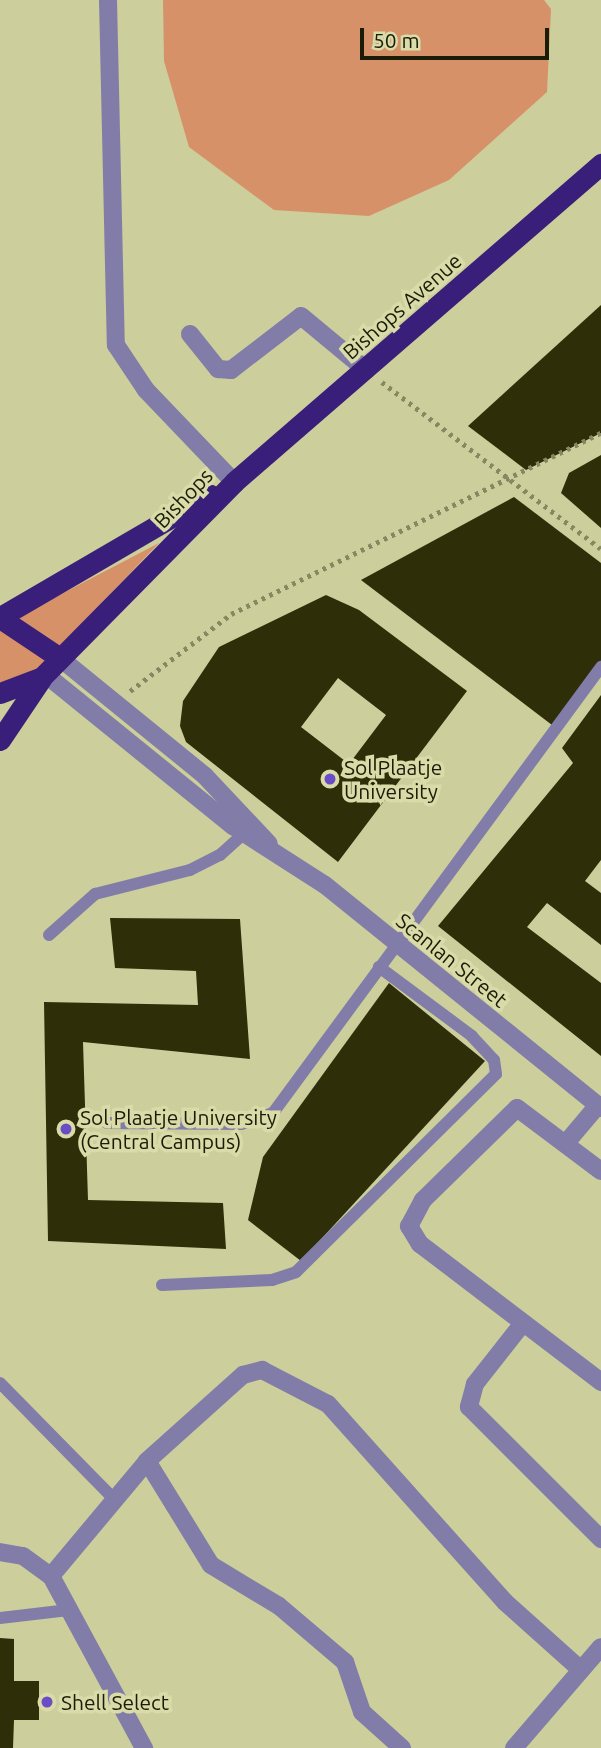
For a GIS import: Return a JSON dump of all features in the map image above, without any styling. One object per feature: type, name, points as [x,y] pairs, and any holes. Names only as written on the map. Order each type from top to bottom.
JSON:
[{"type":"highway","name":"Bishops Avenue","points":[[234,482],[601,164]]},
{"type":"highway","name":"Bishops","points":[[0,618],[234,482]]},
{"type":"highway","name":"Bishops","points":[[0,693],[43,675],[234,482]]},
{"type":"highway","points":[[0,618],[60,658]]},
{"type":"highway","points":[[0,740],[43,675]]},
{"type":"street","points":[[108,0],[116,345],[146,390],[234,482]]},
{"type":"street","points":[[190,334],[224,371],[300,316],[366,370]]},
{"type":"street","name":"Scanlan Street","points":[[60,658],[115,702],[273,850],[397,943],[599,1106]]},
{"type":"street","name":"Scanlan Street","points":[[43,675],[250,828]]},
{"type":"street","points":[[566,1143],[599,1106]]},
{"type":"street","points":[[601,1171],[517,1108],[411,1216],[420,1244],[601,1382]]},
{"type":"street","points":[[523,1323],[475,1384],[469,1407],[601,1539]]},
{"type":"street","points":[[51,1576],[147,1461],[243,1375],[262,1370],[293,1381],[328,1404],[505,1602],[581,1670]]},
{"type":"street","points":[[147,1461],[211,1565],[279,1606],[345,1662],[362,1712],[402,1748]]},
{"type":"street","points":[[0,1552],[23,1556],[51,1576],[144,1748]]},
{"type":"street","points":[[514,1748],[601,1647]]},
{"type":"lane","points":[[107,1123],[261,1121],[397,943],[601,667]]},
{"type":"lane","points":[[49,935],[95,894],[190,870],[250,828]]},
{"type":"lane","points":[[162,1285],[272,1280],[296,1272],[496,1074],[494,1060],[472,1036],[379,967]]},
{"type":"lane","points":[[0,1384],[115,1500]]},
{"type":"lane","points":[[0,1618],[69,1610]]},
{"type":"path","points":[[366,370],[601,549]]},
{"type":"path","points":[[115,702],[231,614],[506,477],[601,433]]},
{"type":"shaded area","points":[[163,0],[544,0],[551,9],[547,92],[449,180],[369,216],[274,210],[189,147],[164,61]]},
{"type":"shaded area","points":[[159,543],[40,667],[0,684],[0,626]]},
{"type":"building","points":[[601,305],[601,433],[526,470],[468,426]]},
{"type":"building","points":[[601,455],[601,528],[561,493],[569,473]]},
{"type":"building","points":[[514,497],[601,563],[601,661],[552,725],[361,580]]},
{"type":"building","points":[[326,595],[359,610],[467,691],[338,862],[186,742],[180,726],[183,701],[219,647]],"holes":[[[338,678],[386,715],[349,764],[301,727]]]},
{"type":"building","points":[[601,695],[601,860],[585,881],[601,893],[601,945],[547,903],[527,927],[601,983],[601,1056],[438,926],[573,763],[562,748]]},
{"type":"building","name":"Sol Plaatje University (Central Campus)","points":[[110,918],[240,919],[250,1059],[83,1042],[88,1200],[223,1203],[226,1249],[48,1241],[44,1002],[198,1005],[196,971],[115,968]]},
{"type":"building","points":[[389,983],[485,1061],[301,1261],[248,1220],[263,1157]]},
{"type":"building","points":[[0,1638],[14,1639],[14,1681],[39,1681],[39,1720],[14,1720],[13,1748],[0,1748]]},
{"type":"place","name":"Sol Plaatje University","points":[[330,779]]},
{"type":"place","name":"Sol Plaatje University (Central Campus)","points":[[66,1129]]},
{"type":"place","name":"Shell Select","points":[[47,1702]]}]
